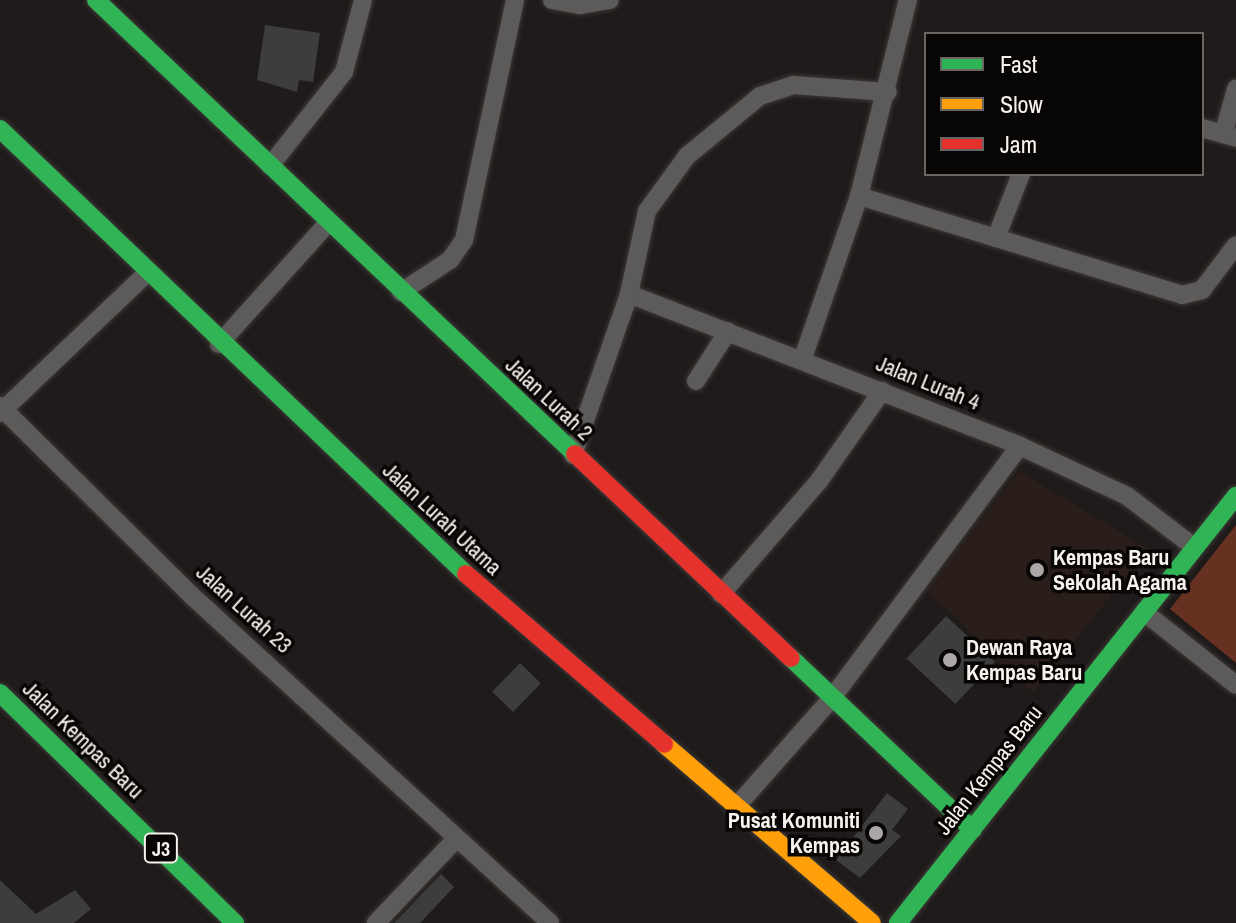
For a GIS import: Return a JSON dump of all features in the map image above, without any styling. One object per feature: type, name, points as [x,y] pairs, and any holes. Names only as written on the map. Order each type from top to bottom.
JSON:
[{"type":"street","name":"Jalan Lurah 2","points":[[96,0],[521,406],[973,830]]},
{"type":"street","points":[[270,166],[344,72],[363,0]]},
{"type":"street","points":[[401,292],[450,260],[464,240],[515,0]]},
{"type":"street","points":[[552,0],[581,5],[610,0]]},
{"type":"street","points":[[803,358],[859,196],[888,92],[908,0]]},
{"type":"street","points":[[573,455],[629,294],[647,211],[662,186],[687,156],[760,96],[825,83],[888,92]]},
{"type":"street","points":[[1204,128],[1230,135],[1236,89]]},
{"type":"street","name":"Jalan Lurah Utama","points":[[0,129],[219,344],[441,553],[862,920]]},
{"type":"street","points":[[996,238],[1020,176]]},
{"type":"street","points":[[859,196],[1182,295],[1202,290],[1236,245]]},
{"type":"street","points":[[219,344],[329,222]]},
{"type":"street","points":[[1,410],[147,273]]},
{"type":"street","name":"Jalan Lurah 4","points":[[629,294],[803,358],[1020,446],[1127,496],[1194,547]]},
{"type":"street","points":[[696,381],[728,331]]},
{"type":"street","points":[[721,594],[819,481],[882,391]]},
{"type":"street","name":"Jalan Lurah 23","points":[[1,410],[225,626],[550,923]]},
{"type":"street","points":[[735,808],[832,698],[1020,446]]},
{"type":"street","name":"Jalan Kempas Baru","points":[[898,923],[1236,496]]},
{"type":"street","points":[[1144,612],[1236,685]]},
{"type":"street","name":"Jalan Kempas Baru","points":[[0,693],[235,923]]},
{"type":"street","points":[[376,923],[457,838]]},
{"type":"shaded area","name":"Kempas Baru Sekolah Agama","points":[[1019,471],[1148,549],[1033,693],[927,590]]},
{"type":"shaded area","points":[[1236,525],[1236,663],[1170,609]]},
{"type":"building","points":[[265,25],[320,33],[313,82],[299,80],[297,92],[257,80]]},
{"type":"building","name":"Dewan Raya Kempas Baru","points":[[946,616],[995,662],[955,704],[906,658]]},
{"type":"building","points":[[520,663],[541,683],[513,712],[492,692]]},
{"type":"building","name":"Pusat Komuniti Kempas","points":[[887,793],[908,809],[892,830],[901,836],[860,878],[836,860]]},
{"type":"building","points":[[441,874],[454,887],[420,923],[394,923]]},
{"type":"building","points":[[0,880],[36,914],[75,890],[91,909],[74,923],[0,923]]},
{"type":"traffic: fast","points":[[96,0],[575,454]]},
{"type":"traffic: fast","points":[[0,129],[466,574]]},
{"type":"traffic: fast","points":[[898,923],[1236,496]]},
{"type":"traffic: fast","points":[[791,658],[973,830]]},
{"type":"traffic: fast","points":[[0,693],[235,923]]},
{"type":"traffic: slow","points":[[664,744],[872,923]]},
{"type":"traffic: jam","points":[[575,454],[791,658]]},
{"type":"traffic: jam","points":[[466,574],[664,744]]},
{"type":"place","name":"Kempas Baru Sekolah Agama","points":[[1037,570]]},
{"type":"place","name":"Dewan Raya Kempas Baru","points":[[950,660]]},
{"type":"place","name":"Pusat Komuniti Kempas","points":[[876,833]]}]
